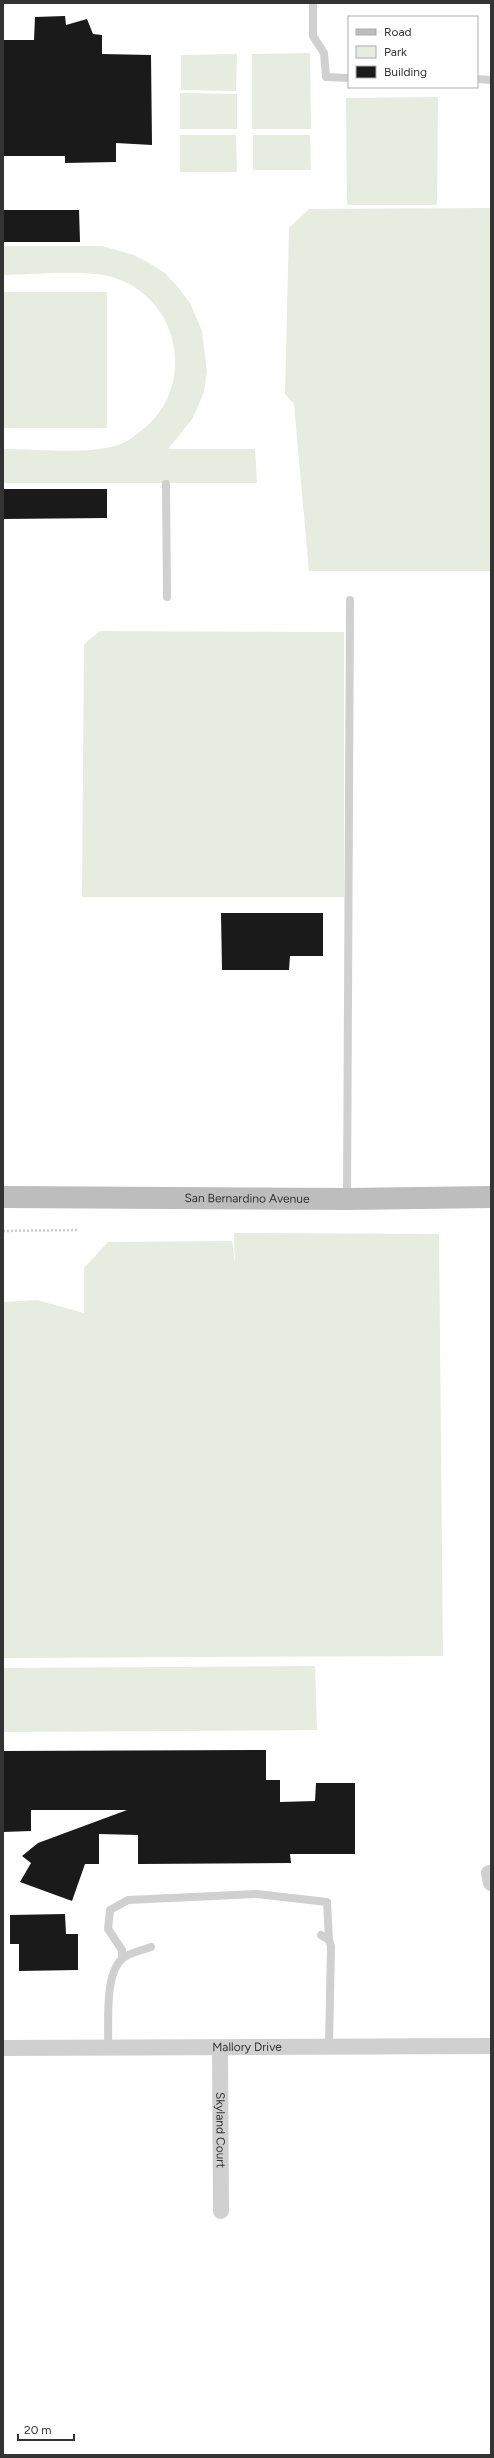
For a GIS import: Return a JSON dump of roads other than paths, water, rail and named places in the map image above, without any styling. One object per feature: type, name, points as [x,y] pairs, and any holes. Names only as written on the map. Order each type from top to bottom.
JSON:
[{"type":"main road","name":"San Bernardino Avenue","points":[[3,1197],[347,1199],[491,1197]]},
{"type":"street","name":"Mallory Drive","points":[[3,2048],[491,2046]]},
{"type":"street","name":"Skyland Court","points":[[220,2048],[221,2211]]},
{"type":"lane","points":[[313,3],[313,36],[324,53],[326,77],[348,78]]},
{"type":"lane","points":[[478,79],[491,80]]},
{"type":"lane","points":[[166,484],[167,597]]},
{"type":"lane","points":[[347,1199],[350,600]]},
{"type":"lane","points":[[108,2048],[110,1985],[122,1958],[122,1950],[108,1928],[110,1910],[128,1900],[257,1894],[327,1902],[329,1940],[331,1946],[329,2047]]},
{"type":"lane","points":[[321,1935],[329,1940]]},
{"type":"lane","points":[[122,1958],[151,1947]]}]
